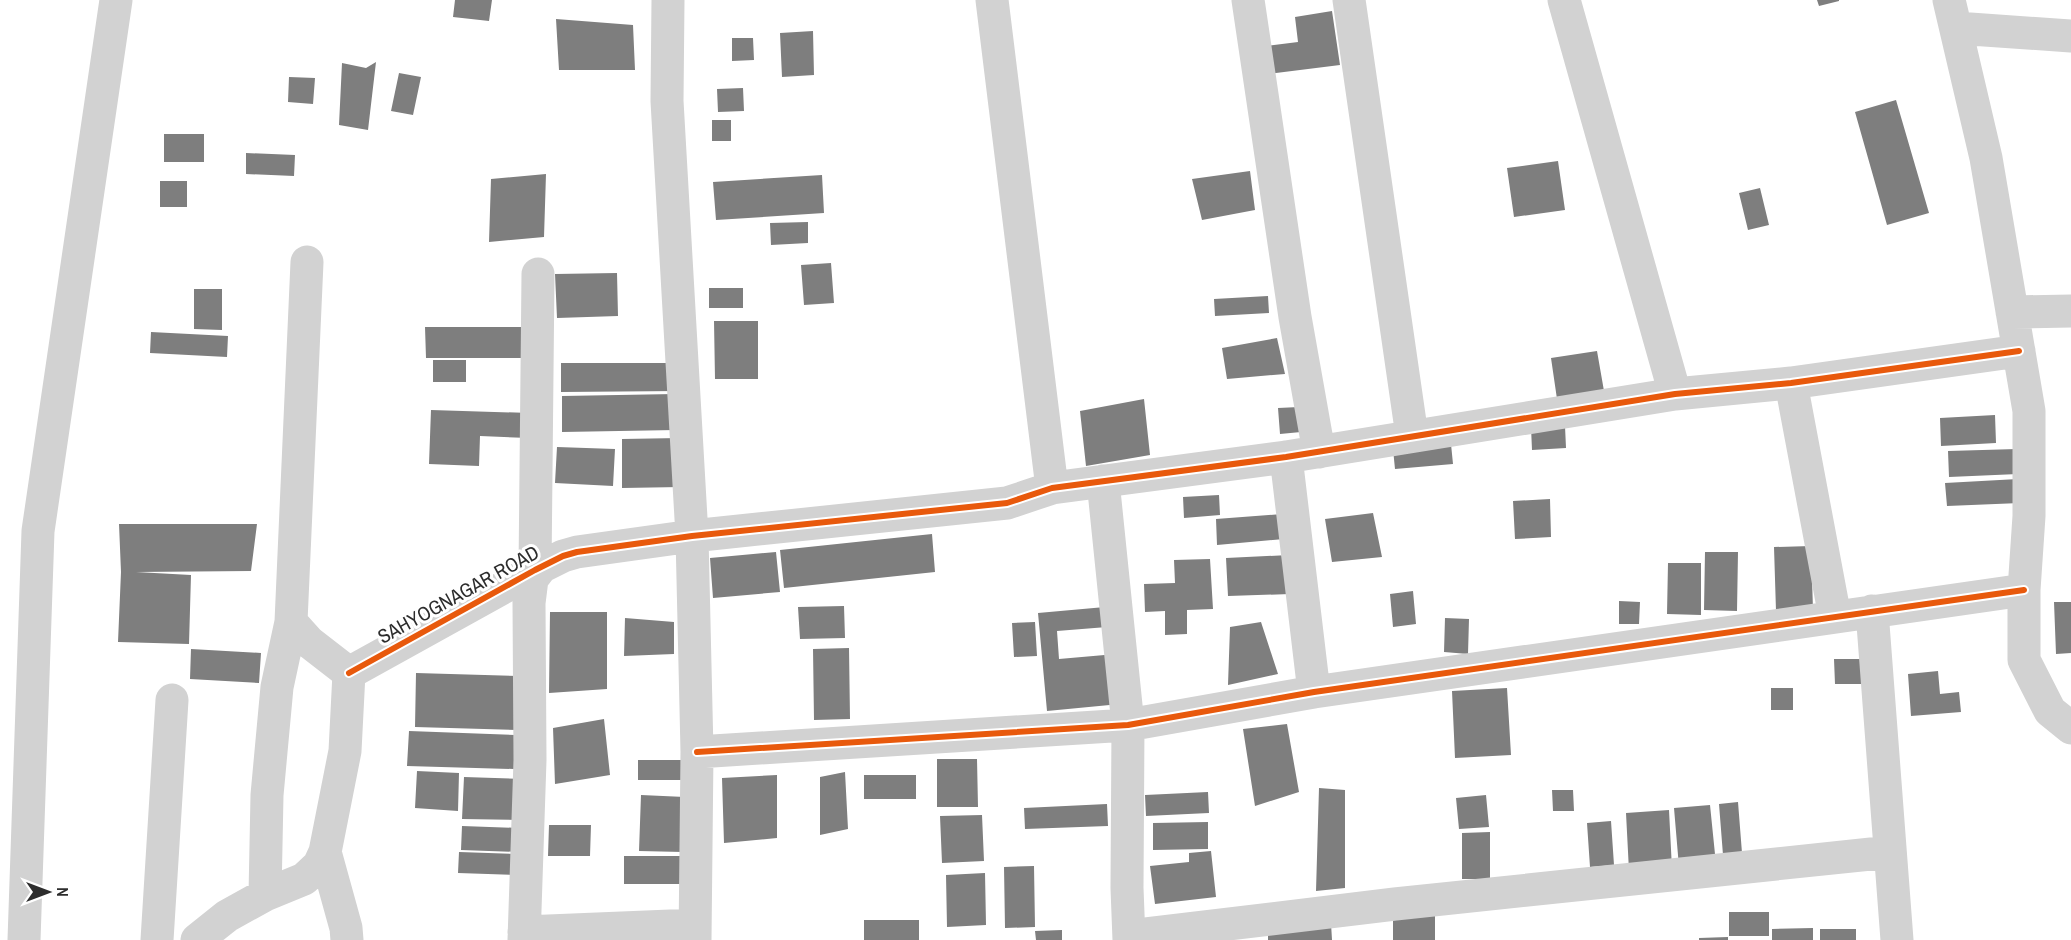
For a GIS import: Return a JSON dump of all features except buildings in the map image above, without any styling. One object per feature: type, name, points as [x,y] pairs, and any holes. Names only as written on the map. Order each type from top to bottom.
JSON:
[{"type":"street","points":[[24,940],[38,531],[116,0]]},
{"type":"street","points":[[538,274],[539,568],[532,579],[529,603],[530,760],[524,936],[695,933],[697,752],[692,536],[667,100],[668,0]]},
{"type":"street","points":[[992,0],[1052,488]]},
{"type":"street","points":[[1248,0],[1295,317],[1319,452]]},
{"type":"street","points":[[1348,0],[1412,436]]},
{"type":"street","points":[[1564,0],[1675,394]]},
{"type":"street","points":[[2071,36],[1952,14],[1986,158],[2029,411],[2029,516],[2024,590],[2024,660],[2050,711],[2071,728]]},
{"type":"street","points":[[266,895],[269,774],[277,687],[291,622],[307,262]]},
{"type":"street","points":[[2013,312],[2071,311]]},
{"type":"street","name":"SAHYOGNAGAR ROAD","points":[[349,673],[539,568],[577,552],[692,536],[1007,503],[1052,488],[1286,457],[1675,394],[1791,383],[2019,351]]},
{"type":"street","points":[[1791,383],[1835,617]]},
{"type":"street","points":[[1286,457],[1314,692]]},
{"type":"street","points":[[1103,481],[1128,725],[1129,938],[1395,904],[1890,852]]},
{"type":"street","points":[[697,752],[1128,725],[1314,692],[2024,590]]},
{"type":"street","points":[[1872,611],[1897,940]]},
{"type":"street","points":[[197,940],[227,916],[266,895],[304,879],[319,865],[325,852],[345,751],[349,673],[309,642],[291,622]]},
{"type":"street","points":[[157,940],[172,700]]},
{"type":"street","points":[[325,852],[346,928],[347,940]]},
{"type":"cycle path","points":[[349,673],[535,570],[563,556],[577,552],[692,536],[1007,503],[1052,488],[1286,457],[1675,394],[1791,383],[2019,351]]},
{"type":"cycle path","points":[[697,752],[1128,725],[1314,692],[2024,590]]}]
